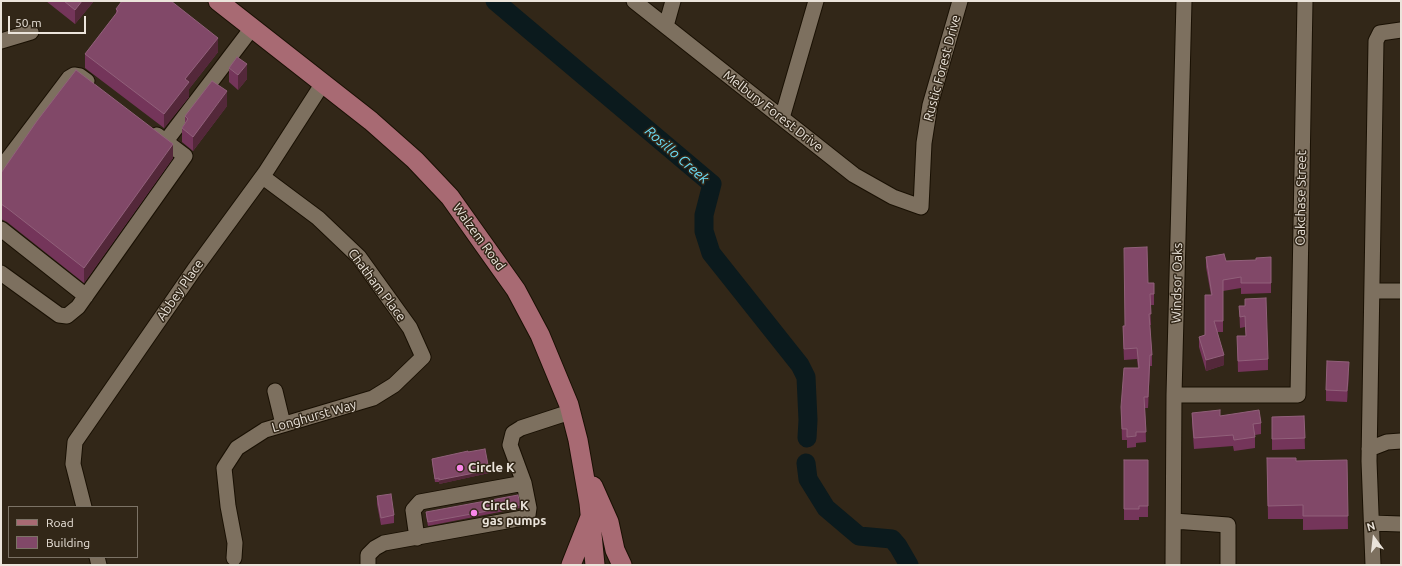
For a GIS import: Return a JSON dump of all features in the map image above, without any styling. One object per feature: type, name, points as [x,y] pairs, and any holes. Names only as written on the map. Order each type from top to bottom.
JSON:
[{"type":"main road","name":"Walzem Road","points":[[218,1],[371,122],[410,156],[453,201],[516,290],[540,335],[570,412],[582,464],[591,516],[595,565]]},
{"type":"main road","points":[[582,464],[609,522],[615,550],[622,565]]},
{"type":"main road","points":[[571,565],[591,516]]},
{"type":"street","name":"Melbury Forest Drive","points":[[634,1],[854,175],[893,197],[921,207]]},
{"type":"street","points":[[666,26],[673,1]]},
{"type":"street","points":[[782,118],[816,1]]},
{"type":"street","name":"Rustic Forest Drive","points":[[921,207],[924,143],[930,105],[960,1]]},
{"type":"street","name":"Windsor Oaks","points":[[1173,565],[1174,395],[1184,1]]},
{"type":"street","name":"Oakchase Street","points":[[1174,395],[1298,395],[1305,1]]},
{"type":"street","points":[[166,141],[206,85],[217,76],[252,28]]},
{"type":"street","points":[[1373,565],[1370,449],[1376,40],[1380,33],[1401,30]]},
{"type":"street","points":[[1,40],[31,32]]},
{"type":"street","points":[[1,168],[69,78],[74,75],[80,76],[99,90]]},
{"type":"street","name":"Abbey Place","points":[[84,506],[73,464],[75,442],[194,270],[263,177],[323,84]]},
{"type":"street","points":[[1,273],[59,316],[67,316],[78,307],[185,156],[147,127]]},
{"type":"street","name":"Chatham Place","points":[[263,177],[318,218],[359,257],[410,328],[423,357]]},
{"type":"street","points":[[1,229],[86,296]]},
{"type":"street","points":[[1372,291],[1401,291]]},
{"type":"street","name":"Longhurst Way","points":[[234,562],[235,543],[228,506],[224,468],[237,448],[265,430],[373,398],[394,385],[423,357]]},
{"type":"street","points":[[275,391],[283,424]]},
{"type":"street","points":[[368,565],[368,555],[375,548],[384,543],[523,518],[528,515],[529,508],[524,483],[510,445],[513,433],[521,428],[570,412]]},
{"type":"street","points":[[1370,449],[1388,442],[1401,442]]},
{"type":"street","points":[[417,538],[413,510],[420,502],[524,483]]},
{"type":"street","points":[[1174,522],[1228,525],[1228,565]]},
{"type":"street","points":[[1372,523],[1401,524]]},
{"type":"building","points":[[64,1],[82,1],[75,10]]},
{"type":"building","points":[[122,1],[171,1],[218,38],[185,79],[189,82],[164,114],[85,54],[118,11],[116,9]]},
{"type":"building","points":[[237,57],[247,64],[238,75],[229,68]]},
{"type":"building","points":[[76,70],[173,144],[84,268],[1,204],[1,173],[37,121]]},
{"type":"building","points":[[212,81],[227,91],[193,137],[182,128],[188,119],[185,116]]},
{"type":"building","points":[[1147,247],[1148,283],[1154,283],[1154,294],[1150,294],[1151,314],[1149,314],[1152,355],[1150,355],[1148,397],[1144,397],[1146,432],[1136,432],[1136,436],[1127,437],[1127,429],[1122,429],[1121,407],[1124,368],[1139,368],[1137,348],[1124,349],[1124,248]]},
{"type":"building","points":[[1224,254],[1226,261],[1256,260],[1256,258],[1271,257],[1271,283],[1241,283],[1241,277],[1223,280],[1223,321],[1214,321],[1224,355],[1206,360],[1199,337],[1205,335],[1205,295],[1212,295],[1206,257]]},
{"type":"building","points":[[1266,298],[1268,359],[1238,361],[1237,336],[1246,336],[1245,316],[1240,317],[1239,306],[1245,306],[1245,299]]},
{"type":"building","points":[[1327,361],[1349,362],[1347,391],[1326,390]]},
{"type":"building","points":[[1220,410],[1220,416],[1259,410],[1261,423],[1253,424],[1255,437],[1234,440],[1233,435],[1194,438],[1192,413]]},
{"type":"building","points":[[1304,416],[1305,438],[1272,439],[1272,417]]},
{"type":"building","name":"Circle K","points":[[485,449],[489,470],[439,480],[439,478],[435,479],[432,459]]},
{"type":"building","points":[[1267,458],[1296,458],[1296,461],[1347,460],[1348,516],[1303,516],[1303,505],[1268,506]]},
{"type":"building","points":[[1124,460],[1148,460],[1148,506],[1139,506],[1139,509],[1124,509]]},
{"type":"building","points":[[391,494],[394,515],[381,518],[377,496]]},
{"type":"building","points":[[518,495],[520,505],[428,522],[426,512]]},
{"type":"waterway","name":"Rosillo Creek","points":[[495,1],[712,184],[704,215],[704,231],[711,253],[800,365],[806,377],[808,420],[807,438]]},
{"type":"waterway","name":"Rosillo Creek","points":[[806,463],[808,479],[826,508],[859,536],[892,539],[909,565]]},
{"type":"place","name":"Circle K","points":[[460,468]]},
{"type":"place","name":"Circle K gas pumps","points":[[474,513]]}]
